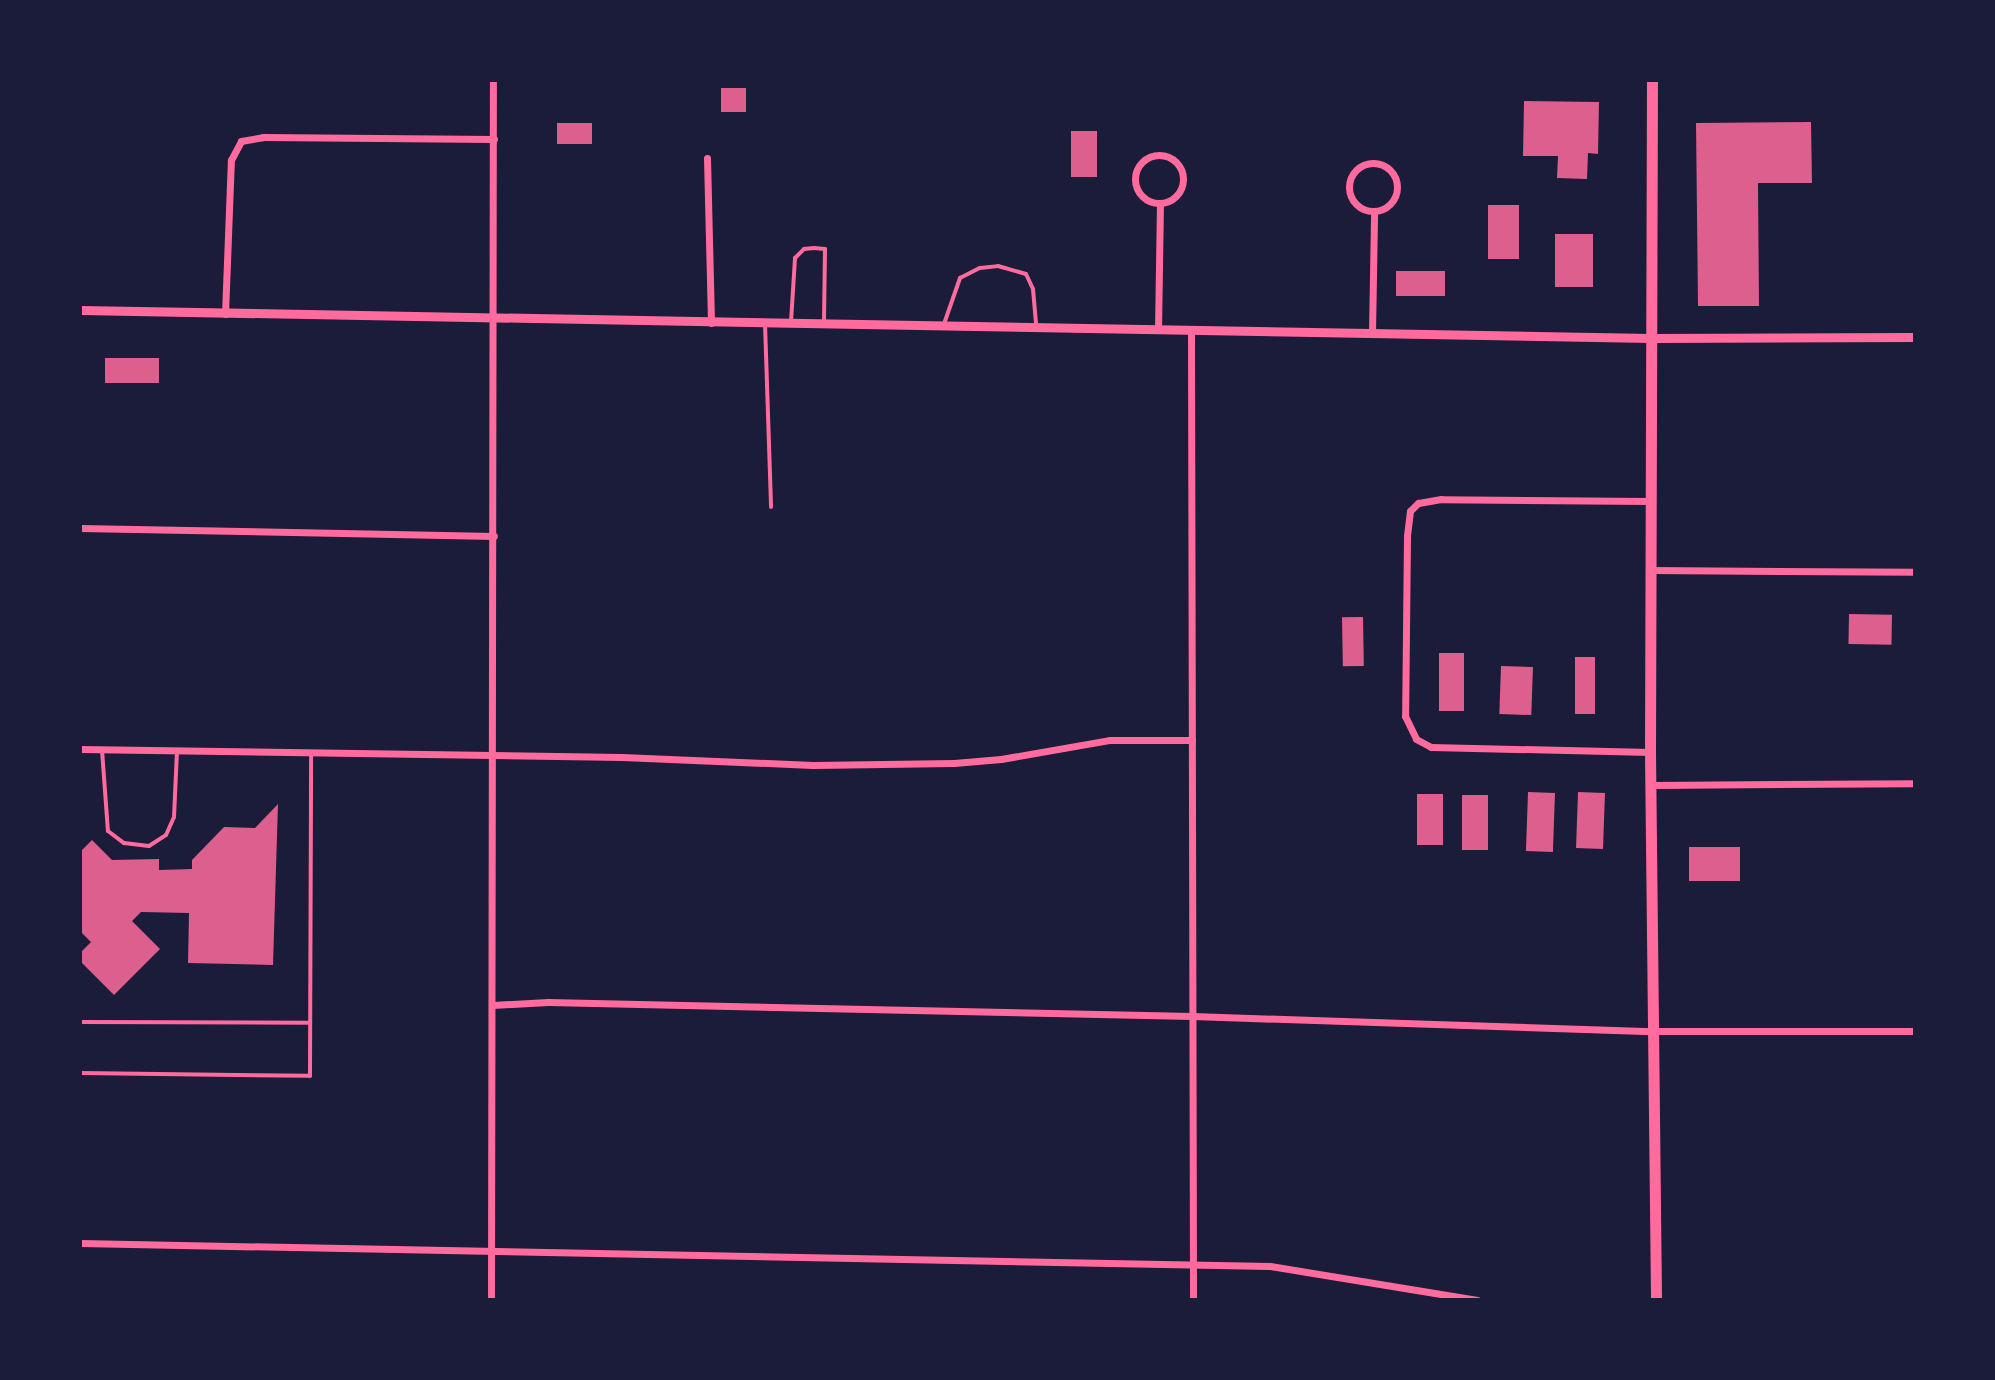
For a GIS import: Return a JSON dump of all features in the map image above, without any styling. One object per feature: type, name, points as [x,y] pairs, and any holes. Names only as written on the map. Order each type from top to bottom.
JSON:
[{"type":"main road","points":[[1652,80],[1650,752],[1656,1300]]},
{"type":"street","points":[[491,1300],[493,80]]},
{"type":"street","points":[[225,314],[231,160],[241,141],[263,137],[494,139]]},
{"type":"street","points":[[1154,154],[1172,159],[1181,170],[1183,184],[1180,194],[1160,205],[1136,189],[1134,177],[1141,160],[1154,154]]},
{"type":"street","points":[[707,158],[711,323]]},
{"type":"street","points":[[1364,161],[1379,162],[1391,170],[1395,180],[1393,198],[1385,208],[1374,213],[1362,210],[1353,200],[1351,183],[1355,170],[1364,161]]},
{"type":"street","points":[[1158,330],[1160,205]]},
{"type":"street","points":[[1372,333],[1374,213]]},
{"type":"street","points":[[80,310],[1651,338],[1915,337]]},
{"type":"street","points":[[1191,331],[1193,1300]]},
{"type":"street","points":[[1650,501],[1441,499],[1418,503],[1410,511],[1407,536],[1405,716],[1416,739],[1431,747],[1650,752]]},
{"type":"street","points":[[80,528],[494,536]]},
{"type":"street","points":[[1650,570],[1915,572]]},
{"type":"street","points":[[80,749],[622,757],[813,765],[1001,759],[1110,740],[1192,740]]},
{"type":"street","points":[[1651,785],[1915,783]]},
{"type":"street","points":[[492,1005],[548,1002],[1192,1016],[1652,1031],[1915,1031]]},
{"type":"street","points":[[80,1243],[1270,1266],[1438,1298],[1477,1300]]},
{"type":"lane","points":[[791,324],[795,258],[804,249],[814,248],[825,249],[824,325]]},
{"type":"lane","points":[[944,327],[960,278],[980,268],[998,266],[1026,274],[1033,289],[1036,328]]},
{"type":"lane","points":[[765,324],[771,507]]},
{"type":"lane","points":[[102,750],[108,831],[124,843],[149,846],[166,835],[174,817],[177,752]]},
{"type":"lane","points":[[80,1073],[310,1076],[311,754]]},
{"type":"lane","points":[[80,1022],[310,1023]]},
{"type":"building","points":[[721,88],[746,88],[746,112],[721,112]]},
{"type":"building","points":[[1524,101],[1599,102],[1598,154],[1588,153],[1587,179],[1557,178],[1558,156],[1523,156]]},
{"type":"building","points":[[1811,122],[1812,183],[1758,183],[1759,306],[1698,306],[1696,123]]},
{"type":"building","points":[[557,123],[592,123],[592,144],[557,144]]},
{"type":"building","points":[[1071,131],[1097,131],[1097,177],[1071,177]]},
{"type":"building","points":[[1488,205],[1519,205],[1519,259],[1488,259]]},
{"type":"building","points":[[1555,234],[1593,234],[1593,287],[1555,287]]},
{"type":"building","points":[[1396,271],[1445,271],[1445,296],[1396,296]]},
{"type":"building","points":[[105,358],[159,358],[159,383],[105,383]]},
{"type":"building","points":[[1849,614],[1892,615],[1891,645],[1848,644]]},
{"type":"building","points":[[1342,617],[1363,617],[1364,666],[1343,666]]},
{"type":"building","points":[[1439,653],[1464,653],[1464,711],[1439,711]]},
{"type":"building","points":[[1575,657],[1595,657],[1595,714],[1575,714]]},
{"type":"building","points":[[1501,666],[1533,667],[1531,715],[1499,714]]},
{"type":"building","points":[[1528,792],[1555,793],[1553,852],[1526,851]]},
{"type":"building","points":[[1578,792],[1605,793],[1603,849],[1576,848]]},
{"type":"building","points":[[1417,794],[1443,794],[1443,845],[1417,845]]},
{"type":"building","points":[[1462,795],[1488,795],[1488,850],[1462,850]]},
{"type":"building","points":[[278,804],[273,965],[188,963],[189,913],[141,912],[132,921],[160,949],[114,995],[80,961],[80,953],[91,942],[80,931],[80,852],[92,840],[112,860],[159,859],[159,870],[192,869],[192,860],[224,827],[255,828]]},
{"type":"building","points":[[1689,847],[1740,847],[1740,881],[1689,881]]}]
